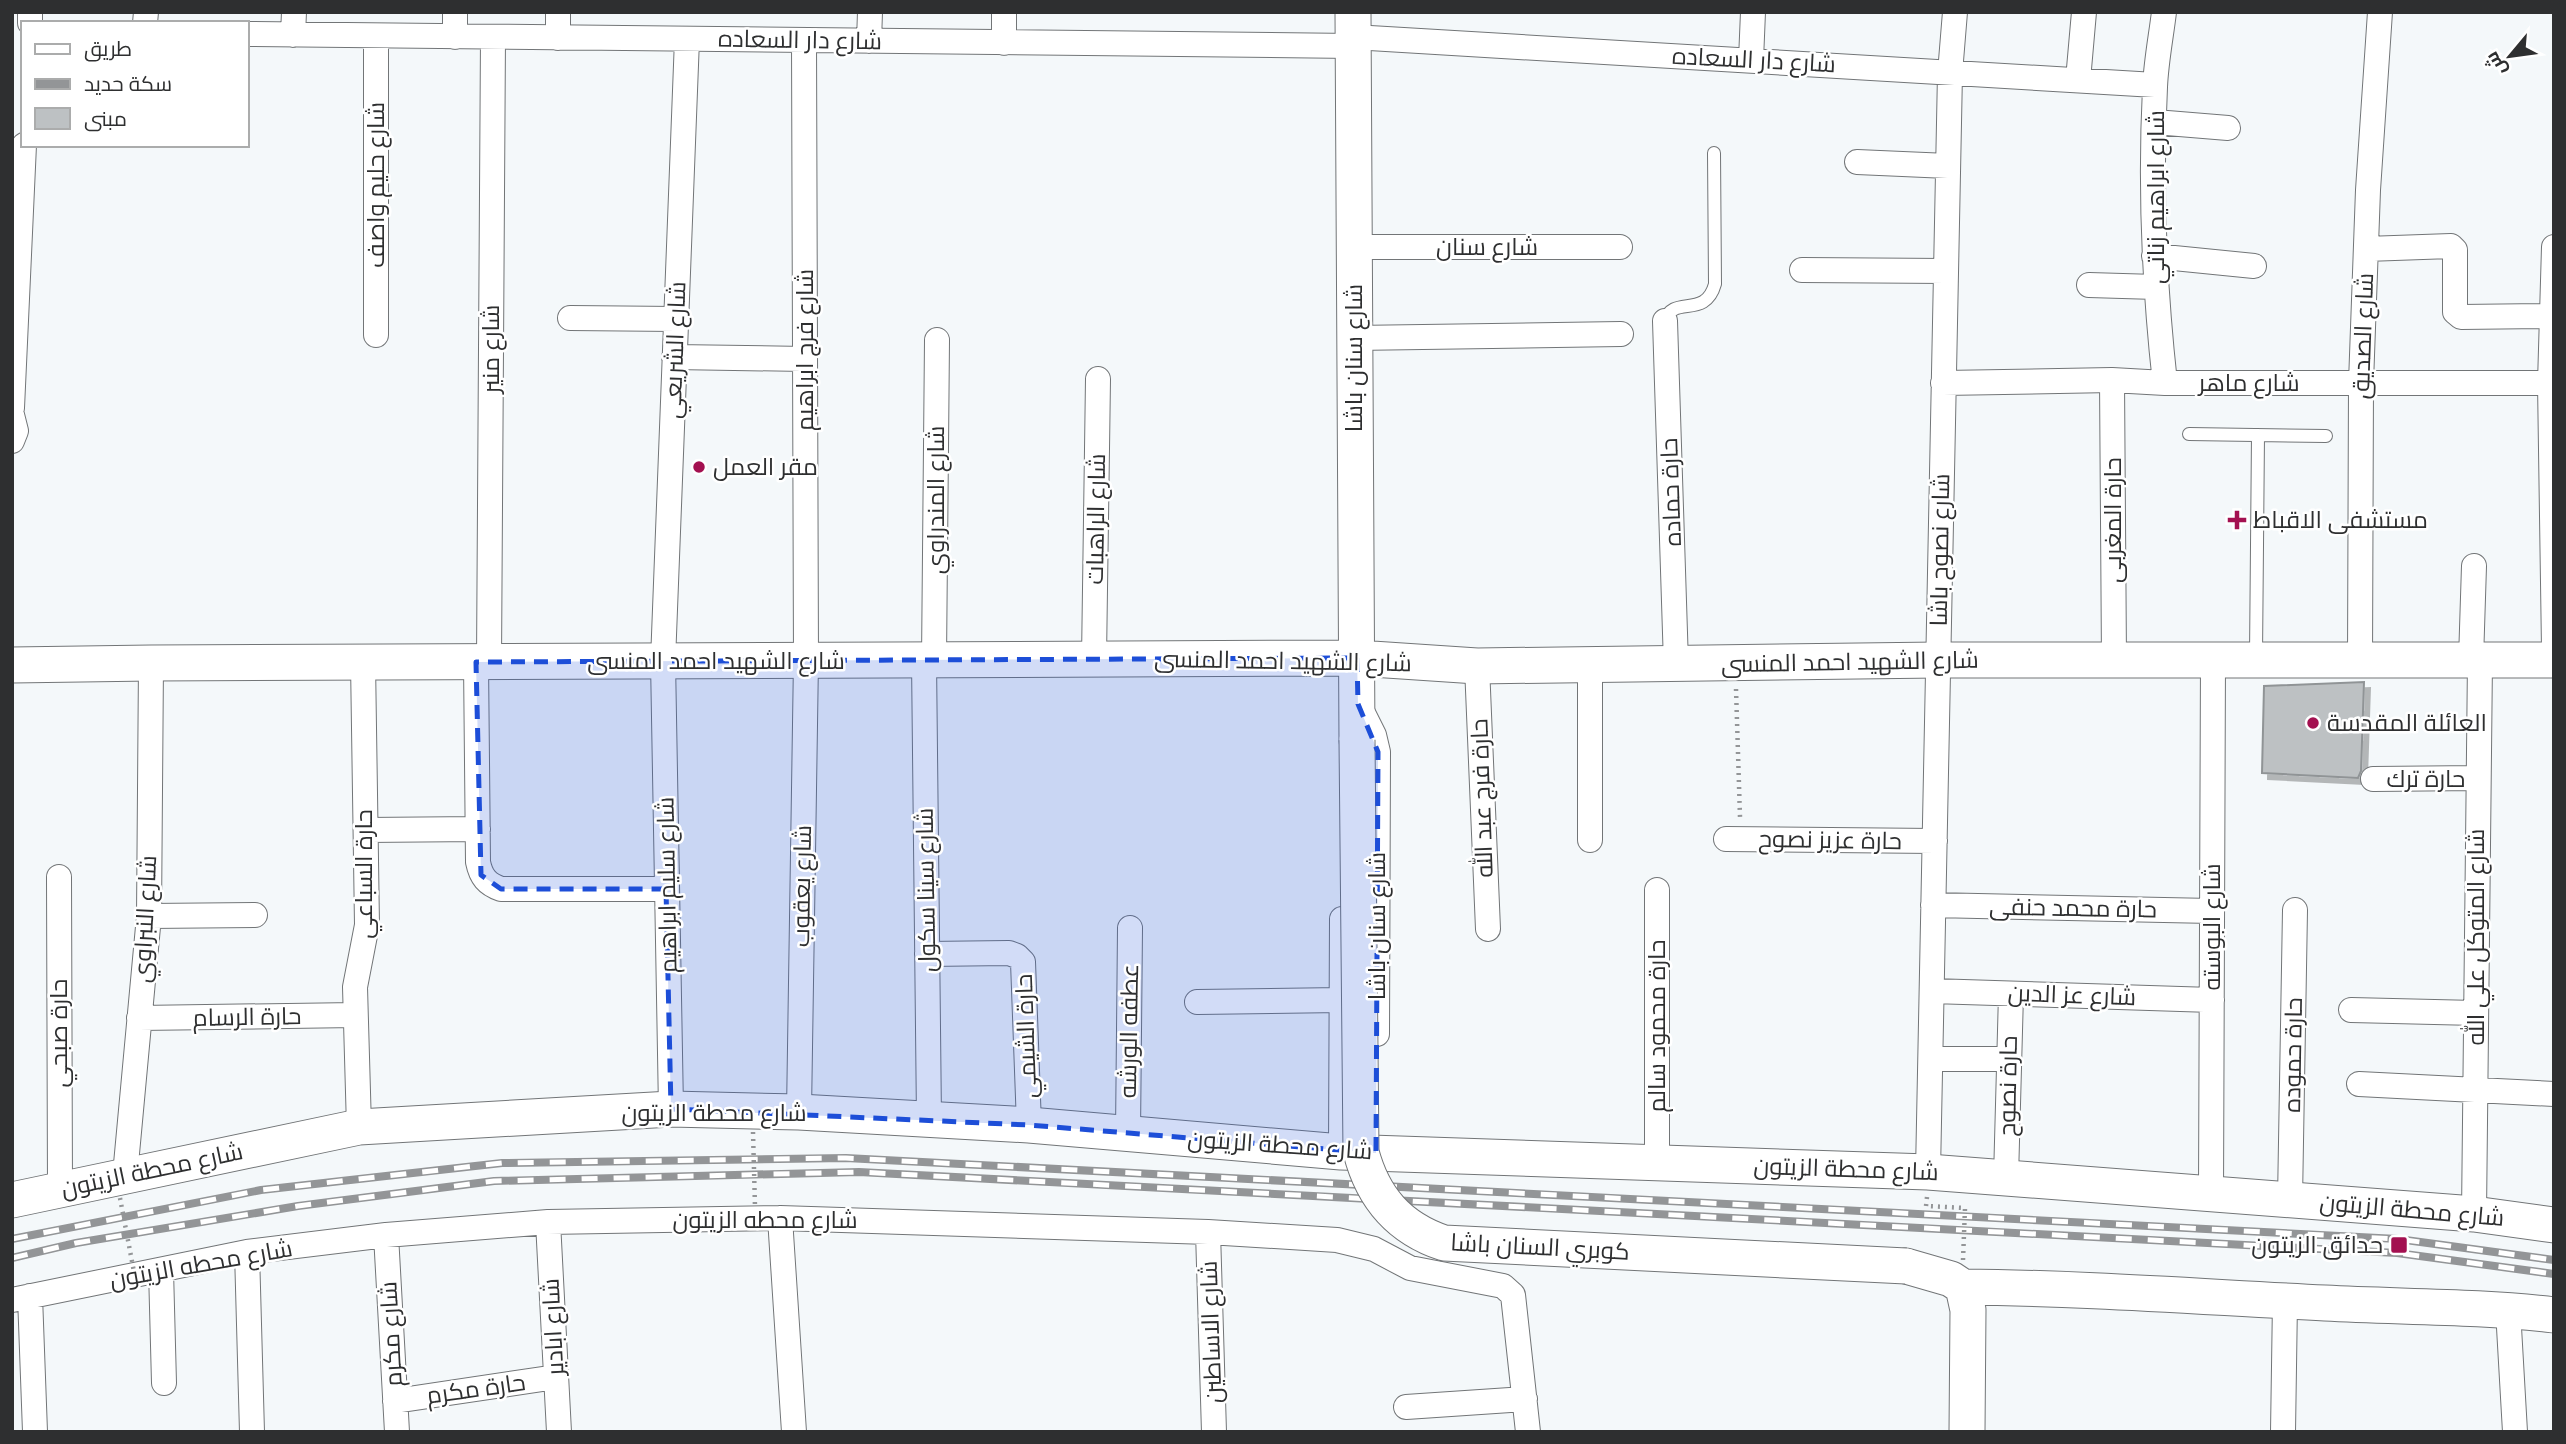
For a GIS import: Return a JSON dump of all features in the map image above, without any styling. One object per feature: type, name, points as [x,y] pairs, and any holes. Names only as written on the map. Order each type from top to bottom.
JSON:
[{"type":"street","points":[[558,12],[558,38]]},
{"type":"street","points":[[869,41],[870,12]]},
{"type":"street","points":[[1004,12],[1004,43]]},
{"type":"street","points":[[1751,60],[1753,12]]},
{"type":"street","name":"شارع نصوح باشا","points":[[1927,1189],[1950,72],[1955,12]]},
{"type":"street","points":[[2078,80],[2084,12]]},
{"type":"street","name":"شارع ابراهيم زناتي","points":[[2164,12],[2155,85],[2152,190],[2156,287],[2165,383]]},
{"type":"street","name":"شارع الصديق","points":[[2360,660],[2361,383],[2380,12]]},
{"type":"street","name":"شارع دار السعاده","points":[[248,34],[294,24],[368,28],[455,24],[493,37],[1004,43],[1353,32],[2155,85]]},
{"type":"street","name":"شارع حليم واصف","points":[[368,28],[376,335]]},
{"type":"street","name":"شارع سنان باشا","points":[[1353,32],[1357,740]]},
{"type":"street","name":"شارع منير","points":[[493,37],[478,862],[481,875],[489,885],[501,889],[666,889]]},
{"type":"street","name":"شارع الشريعي","points":[[663,661],[687,39]]},
{"type":"street","name":"شارع فرج ابراهيم","points":[[804,41],[806,660]]},
{"type":"street","points":[[2155,122],[2228,128]]},
{"type":"street","points":[[12,408],[24,147]]},
{"type":"street","points":[[1857,162],[1948,166]]},
{"type":"street","points":[[2366,249],[2451,246],[2455,250],[2455,312],[2461,317],[2552,316]]},
{"type":"street","name":"شارع سنان","points":[[1354,247],[1620,247]]},
{"type":"street","points":[[2554,247],[2554,649]]},
{"type":"street","points":[[2154,256],[2254,266]]},
{"type":"street","points":[[1802,270],[1946,271]]},
{"type":"street","points":[[2089,285],[2156,287]]},
{"type":"street","points":[[570,318],[676,319]]},
{"type":"street","name":"حارة حماده","points":[[1665,321],[1676,664]]},
{"type":"street","points":[[1354,338],[1621,334]]},
{"type":"street","name":"شارع المندراوي","points":[[929,660],[937,340]]},
{"type":"street","points":[[674,357],[805,359]]},
{"type":"street","name":"شارع الراهبات","points":[[1094,659],[1098,379]]},
{"type":"street","name":"شارع ماهر","points":[[1943,383],[2112,380],[2165,383],[2552,383]]},
{"type":"street","name":"حارة المغربى","points":[[2112,380],[2114,660]]},
{"type":"street","points":[[12,415],[16,431],[12,441]]},
{"type":"street","name":"شارع المتوكل علي الله","points":[[2473,1214],[2478,778],[2474,566]]},
{"type":"street","name":"شارع الشهيد احمد المنسى","points":[[12,665],[1357,658],[1477,666],[1938,660],[2554,660]]},
{"type":"street","name":"شارع يعقوب","points":[[799,1112],[806,660]]},
{"type":"street","name":"شارع سينا سكول","points":[[929,660],[929,1120]]},
{"type":"street","name":"شارع البوسته","points":[[2211,1193],[2213,660]]},
{"type":"street","name":"شارع سليم ابراهيم","points":[[663,661],[671,1109]]},
{"type":"street","name":"حارة السباعي","points":[[359,1126],[355,987],[367,925],[363,662]]},
{"type":"street","name":"شارع النبراوي","points":[[123,1187],[149,916],[151,663]]},
{"type":"street","name":"حارة فرج عبد الله","points":[[1477,666],[1488,929]]},
{"type":"street","points":[[1590,666],[1590,841]]},
{"type":"street","name":"شارع سنان باشا","points":[[1341,1152],[1345,736],[1358,704]]},
{"type":"street","name":"شارع سنان باشا","points":[[1358,704],[1374,735],[1378,752],[1376,1153]]},
{"type":"street","name":"كوبري السنان باشا","points":[[1357,740],[1361,1152],[1373,1187],[1396,1217],[1427,1237],[1444,1243],[1906,1266],[1951,1279],[1963,1274]]},
{"type":"street","name":"حارة ترك","points":[[2374,779],[2478,778]]},
{"type":"street","points":[[366,830],[478,829]]},
{"type":"street","name":"حارة عزيز نصوح","points":[[1726,839],[1935,841]]},
{"type":"street","name":"حارة صبحي","points":[[59,877],[60,1189]]},
{"type":"street","name":"حارة محمود سالم","points":[[1657,890],[1657,1161]]},
{"type":"street","name":"حارة محمد حنفى","points":[[1933,905],[2212,911]]},
{"type":"street","name":"حارة حموده","points":[[2290,1200],[2295,910]]},
{"type":"street","points":[[149,916],[255,915]]},
{"type":"street","name":"عطفه الورشه","points":[[1128,1134],[1130,928]]},
{"type":"street","name":"حارة الشيمي","points":[[927,954],[1009,953],[1023,962],[1029,1125]]},
{"type":"street","name":"شارع عز الدين","points":[[1932,991],[2212,1000]]},
{"type":"street","name":"حارة نصوح","points":[[2006,1178],[2011,994]]},
{"type":"street","points":[[1197,1002],[1341,1000]]},
{"type":"street","points":[[2351,1010],[2476,1013]]},
{"type":"street","name":"حارة الرسام","points":[[139,1018],[355,1015]]},
{"type":"street","points":[[1931,1059],[2009,1059]]},
{"type":"street","points":[[2360,1084],[2554,1094]]},
{"type":"street","name":"شارع محطة الزيتون","points":[[12,1200],[60,1189],[123,1187],[359,1126],[671,1109],[799,1112],[1029,1125],[1341,1152],[1657,1161],[1927,1189],[2006,1178],[2473,1214],[2554,1225]]},
{"type":"street","points":[[780,1218],[794,1432]]},
{"type":"street","name":"شارع محطه الزيتون","points":[[21,1298],[247,1252],[386,1236],[548,1222],[780,1218],[1208,1232],[1337,1240],[1374,1249],[1410,1268],[1503,1286],[1513,1295],[1525,1399]]},
{"type":"street","name":"شارع ابادير","points":[[548,1222],[559,1432]]},
{"type":"street","name":"شارع الاساطين","points":[[1208,1232],[1214,1432]]},
{"type":"street","name":"شارع مكرم","points":[[386,1236],[397,1432]]},
{"type":"street","points":[[247,1252],[252,1432]]},
{"type":"street","points":[[160,1270],[164,1383]]},
{"type":"street","points":[[1968,1432],[1968,1310],[1963,1274],[2056,1288],[2508,1310],[2554,1315]]},
{"type":"street","points":[[21,1298],[35,1432]]},
{"type":"street","points":[[2283,1432],[2285,1301]]},
{"type":"street","points":[[2508,1310],[2515,1432]]},
{"type":"street","name":"حارة مكرم","points":[[395,1401],[556,1377]]},
{"type":"street","points":[[1406,1407],[1525,1399],[1528,1432]]},
{"type":"lane","points":[[1665,321],[1666,315],[1674,308],[1696,307],[1703,304],[1713,292],[1714,153]]},
{"type":"lane","points":[[2189,434],[2326,436]]},
{"type":"lane","points":[[2256,660],[2258,435]]},
{"type":"path","points":[[1735,663],[1740,817]]},
{"type":"path","points":[[753,1132],[755,1207]]},
{"type":"path","points":[[123,1187],[134,1272]]},
{"type":"path","points":[[1927,1189],[1965,1208],[1963,1274]]},
{"type":"highlighted area","points":[[1357,658],[1358,704],[1378,752],[1376,1153],[1029,1125],[671,1109],[666,889],[501,889],[481,875],[476,662]]},
{"type":"building","name":"العائلة المقدسة","points":[[2364,682],[2361,771],[2358,778],[2262,773],[2264,686]]},
{"type":"railway","points":[[12,1239],[261,1190],[502,1163],[846,1158],[2398,1239],[2554,1260]]},
{"type":"railway","points":[[12,1258],[76,1243],[298,1206],[494,1181],[859,1172],[2397,1253],[2554,1274]]},
{"type":"place","name":"مقر العمل","points":[[699,467]]},
{"type":"place","name":"مستشفى الاقباط","points":[[2237,520]]},
{"type":"place","name":"العائلة المقدسة","points":[[2313,723]]},
{"type":"place","name":"حدائق الزيتون","points":[[2399,1245]]}]
